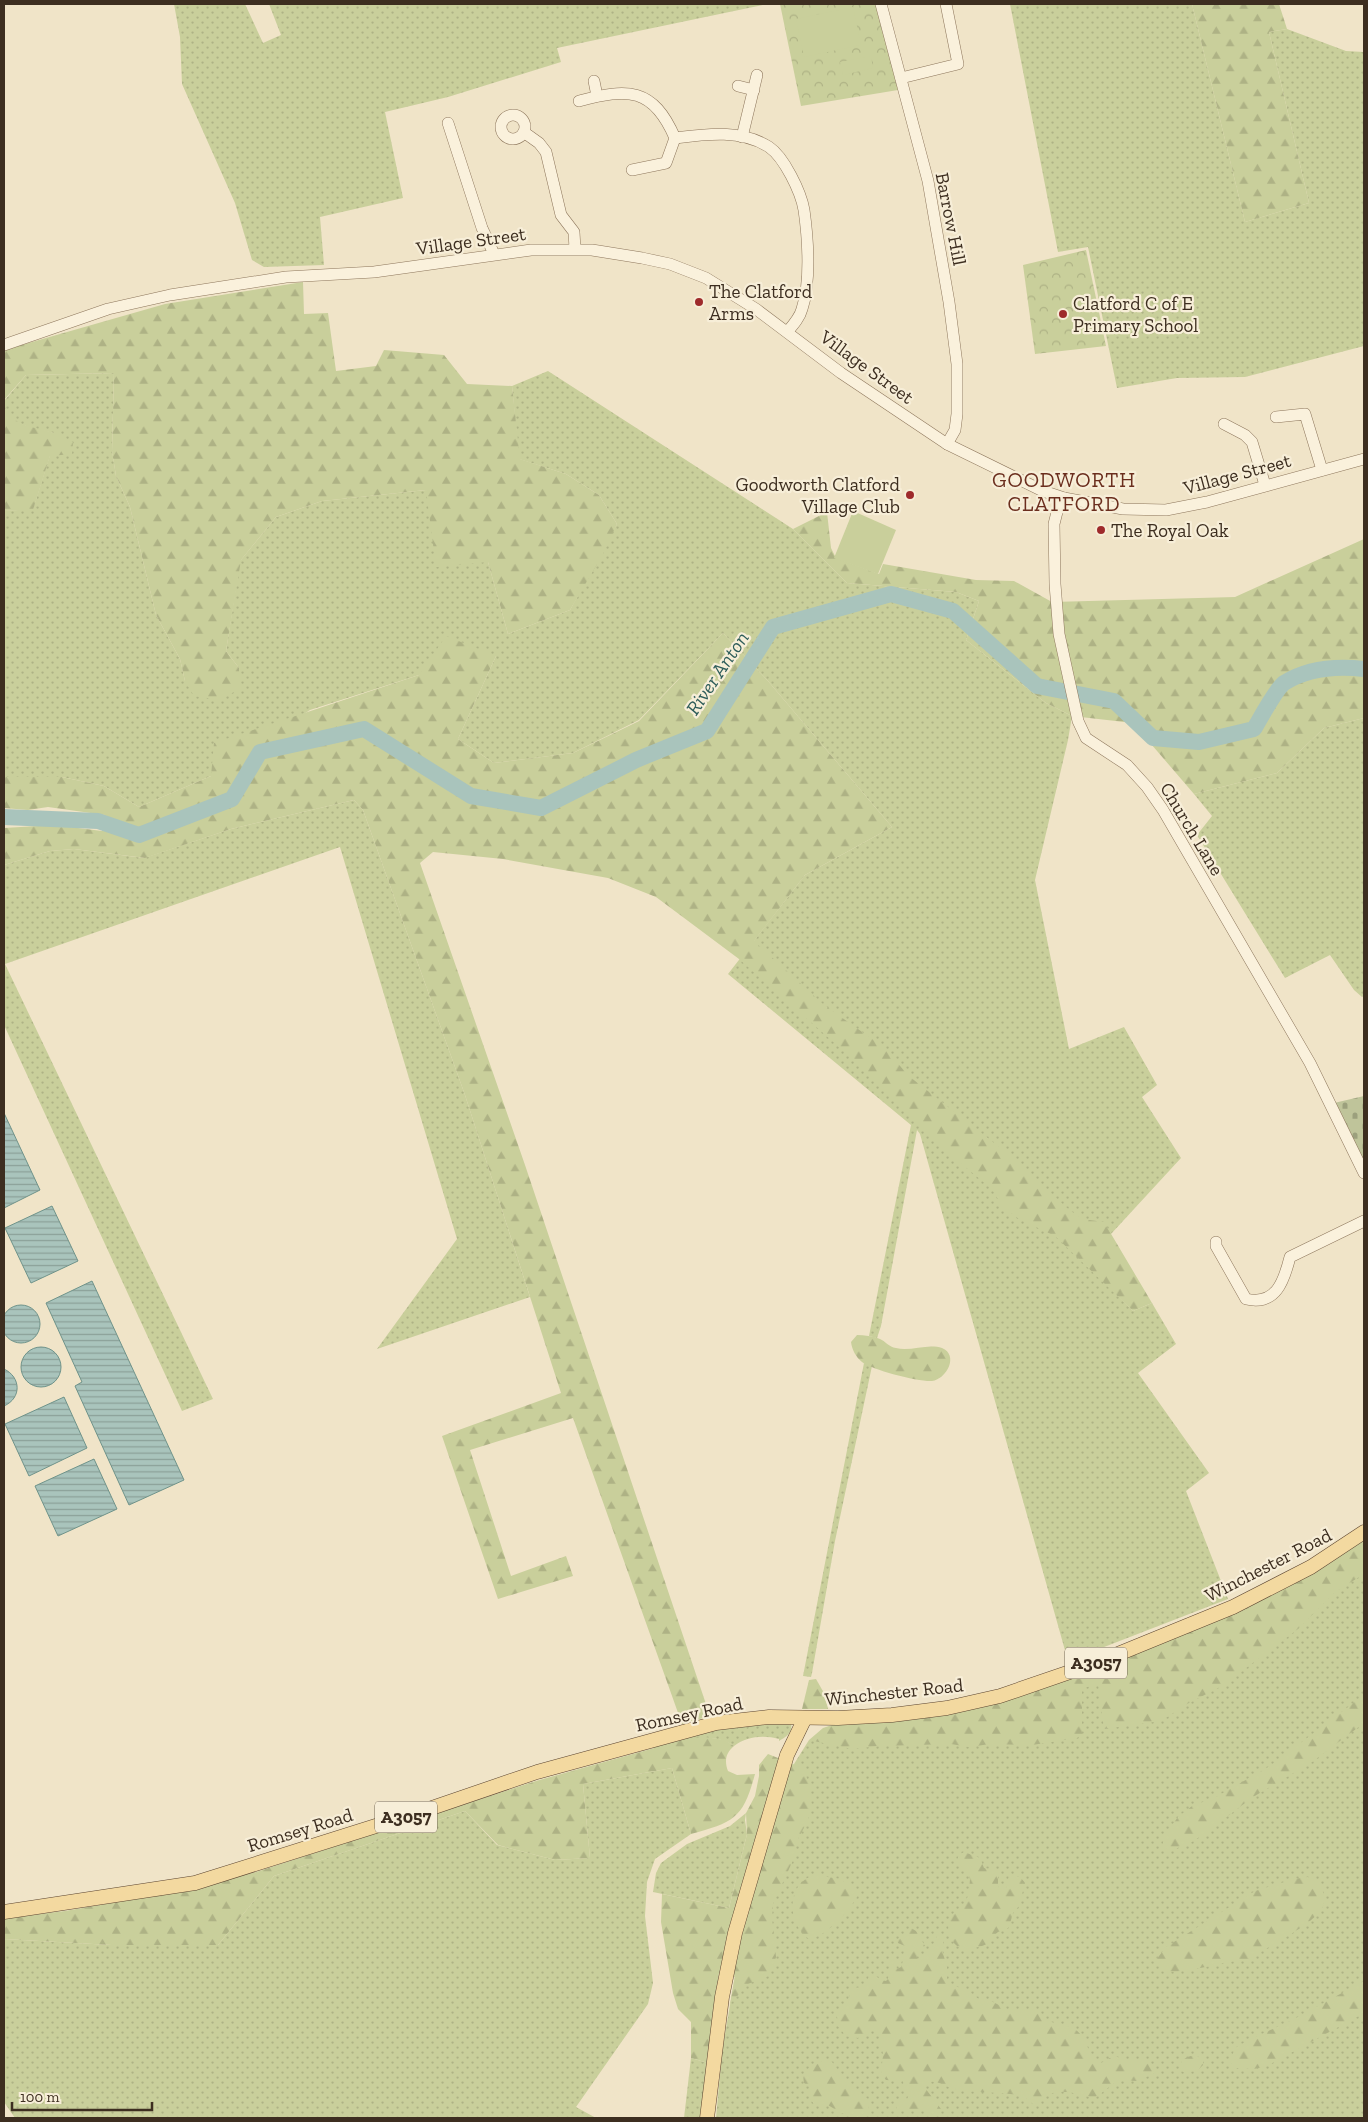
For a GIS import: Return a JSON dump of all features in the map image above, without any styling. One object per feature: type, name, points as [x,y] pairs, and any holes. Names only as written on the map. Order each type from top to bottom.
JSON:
[{"type":"main road","name":"Winchester Road","points":[[707,2118],[722,1997],[735,1933],[787,1755],[805,1718],[863,1717],[923,1711],[974,1702],[1032,1686],[1179,1630],[1266,1592],[1328,1557],[1364,1532]]},
{"type":"main road","name":"Romsey Road","points":[[4,1912],[195,1883],[417,1813],[537,1772],[716,1723],[768,1717],[805,1718]]},
{"type":"street","name":"Barrow Hill","points":[[881,4],[928,181],[949,302],[957,364],[956,424],[947,444]]},
{"type":"street","points":[[900,78],[958,64],[946,4]]},
{"type":"street","points":[[742,137],[757,75]]},
{"type":"street","points":[[594,81],[597,96]]},
{"type":"street","points":[[738,86],[754,90]]},
{"type":"street","points":[[579,101],[597,96],[631,94],[646,99],[658,108],[668,122],[675,138],[666,163],[643,162],[632,170]]},
{"type":"street","points":[[448,124],[482,228],[494,254]]},
{"type":"street","points":[[524,132],[539,142],[546,152],[561,215],[574,232],[575,249]]},
{"type":"street","points":[[675,138],[711,134],[742,137],[770,148],[789,172],[803,208],[807,252],[805,300],[799,317],[788,331]]},
{"type":"street","name":"Village Street","points":[[4,345],[108,309],[140,301],[286,277],[374,272],[494,254],[531,250],[575,249],[633,256],[685,269],[706,278],[788,331],[841,373],[947,444],[1043,491],[1064,498],[1123,510],[1166,510],[1207,502],[1364,459]]},
{"type":"street","points":[[1276,418],[1305,414],[1322,470]]},
{"type":"street","points":[[1224,424],[1245,435],[1252,442],[1265,485]]},
{"type":"street","name":"Church Lane","points":[[1064,498],[1057,512],[1054,524],[1059,634],[1078,721],[1086,738],[1127,765],[1147,787],[1163,810],[1310,1063],[1364,1173]]},
{"type":"street","points":[[1216,1242],[1216,1246],[1246,1299],[1258,1302],[1275,1293],[1285,1275],[1290,1257],[1364,1221]]},
{"type":"green space","points":[[174,4],[245,4],[263,43],[281,35],[269,4],[768,4],[557,48],[561,62],[448,97],[385,112],[403,198],[320,217],[324,265],[264,267],[252,260],[235,203],[182,84],[180,37]]},
{"type":"green space","points":[[780,4],[876,4],[898,90],[801,106]]},
{"type":"green space","points":[[1010,4],[1192,4],[1245,222],[1309,203],[1269,32],[1287,29],[1346,51],[1364,52],[1364,346],[1245,377],[1177,378],[1117,388],[1088,247],[1058,252]]},
{"type":"green space","points":[[1192,4],[1279,4],[1287,29],[1269,32],[1309,203],[1245,222]]},
{"type":"green space","points":[[853,7],[861,45],[804,57],[796,19]]},
{"type":"green space","points":[[871,56],[873,68],[843,75],[840,62]]},
{"type":"green space","points":[[1086,250],[1106,346],[1035,354],[1023,265]]},
{"type":"green space","points":[[303,282],[304,314],[328,313],[336,371],[376,366],[384,350],[444,355],[467,384],[512,386],[520,459],[566,474],[599,495],[617,524],[603,554],[570,610],[508,634],[488,562],[436,567],[426,490],[322,501],[276,517],[241,560],[226,651],[239,668],[239,689],[220,700],[194,696],[185,681],[180,659],[156,615],[130,507],[116,476],[112,451],[114,373],[26,375],[4,400],[4,350],[165,304]]},
{"type":"green space","points":[[548,371],[793,529],[847,583],[956,592],[979,601],[966,640],[1046,703],[1072,716],[1035,880],[1069,1049],[1124,1027],[1157,1085],[1142,1097],[1181,1158],[1111,1234],[1071,1248],[1133,1311],[1152,1303],[1176,1344],[1138,1373],[1209,1473],[1186,1491],[1228,1599],[1068,1661],[920,1134],[917,1130],[881,1326],[877,1338],[869,1336],[911,1125],[728,974],[805,875],[892,827],[768,681],[723,633],[639,720],[573,753],[494,763],[458,739],[496,656],[419,675],[310,710],[211,776],[139,807],[104,786],[62,777],[4,777],[4,511],[33,509],[50,455],[54,433],[39,430],[15,421],[5,409],[4,401],[26,375],[114,373],[112,450],[116,476],[130,507],[156,615],[180,659],[185,681],[239,668],[226,651],[240,561],[276,517],[322,501],[426,490],[488,562],[508,634],[570,610],[617,524],[599,495],[566,474],[519,459],[512,386]]},
{"type":"green space","points":[[4,405],[8,413],[19,422],[54,433],[73,442],[72,454],[50,456],[33,510],[4,511]]},
{"type":"green space","points":[[853,511],[896,530],[878,574],[834,558]]},
{"type":"green space","points":[[827,512],[831,548],[836,558],[879,574],[883,564],[976,580],[1014,581],[1052,602],[1235,597],[1364,539],[1364,718],[1324,728],[1277,773],[1194,794],[1133,723],[1072,716],[1046,703],[966,640],[979,601],[956,592],[847,583],[793,529]]},
{"type":"green space","points":[[723,633],[768,681],[892,827],[805,875],[754,941],[824,1005],[882,1046],[910,1077],[1003,1150],[1067,1208],[1082,1219],[1104,1222],[1152,1303],[1133,1311],[1055,1236],[1019,1219],[1002,1206],[992,1189],[947,1152],[872,1076],[739,959],[656,897],[608,878],[503,859],[433,852],[420,863],[525,1165],[710,1716],[682,1724],[573,1418],[470,1450],[511,1576],[566,1556],[573,1576],[498,1599],[442,1436],[561,1393],[465,1095],[363,810],[354,800],[231,829],[145,858],[74,849],[50,851],[4,865],[4,828],[54,825],[102,831],[105,815],[48,807],[28,810],[4,808],[4,777],[62,777],[104,786],[139,807],[211,776],[214,743],[419,675],[446,636],[496,656],[458,739],[494,763],[573,753],[639,721]]},
{"type":"green space","points":[[1364,718],[1364,996],[1362,997],[1354,990],[1330,955],[1285,978],[1197,835],[1212,816],[1194,794],[1277,773],[1324,728]]},
{"type":"green space","points":[[354,800],[363,810],[465,1095],[530,1297],[377,1349],[457,1239],[340,847],[5,964],[213,1399],[182,1411],[4,1025],[4,865],[50,851],[74,849],[144,858],[231,829]]},
{"type":"green space","points":[[1364,1096],[1364,1163],[1334,1103]]},
{"type":"green space","points":[[857,1335],[877,1338],[901,1349],[931,1346],[942,1348],[950,1356],[949,1366],[942,1376],[932,1381],[907,1378],[885,1372],[867,1365],[858,1358],[851,1342]]},
{"type":"green space","points":[[864,1363],[872,1366],[835,1541],[812,1673],[811,1677],[803,1676]]},
{"type":"green space","points":[[1364,1537],[1364,1574],[1335,1592],[1298,1629],[1222,1686],[1187,1704],[1161,1721],[1104,1729],[1098,1683],[1082,1689],[1082,1734],[1077,1738],[1032,1745],[990,1744],[969,1747],[951,1744],[879,1746],[852,1749],[809,1740],[823,1728],[838,1723],[898,1721],[961,1712],[1264,1597],[1330,1563]]},
{"type":"green space","points":[[1364,1545],[1364,2118],[716,2118],[722,2052],[738,1958],[794,1764],[809,1740],[886,1728],[1264,1607]]},
{"type":"green space","points":[[816,1679],[824,1693],[828,1709],[802,1709],[809,1680]]},
{"type":"green space","points":[[1364,1695],[1364,1723],[1312,1762],[1253,1797],[1190,1843],[1170,1851],[1162,1846],[1165,1835],[1178,1817],[1192,1806],[1216,1797],[1270,1766]]},
{"type":"green space","points":[[757,1722],[791,1723],[791,1729],[779,1741],[779,1739],[756,1737],[744,1740],[734,1746],[725,1741],[705,1738],[654,1749],[652,1745],[688,1735]]},
{"type":"green space","points":[[705,1737],[725,1740],[734,1746],[726,1757],[728,1771],[737,1775],[755,1774],[751,1789],[741,1810],[727,1822],[706,1830],[691,1834],[672,1768],[583,1784],[590,1858],[555,1860],[498,1845],[465,1811],[274,1876],[218,1945],[111,1945],[4,1939],[4,1918],[65,1911],[163,1894],[256,1872],[536,1781],[690,1738]]},
{"type":"green space","points":[[768,1754],[803,1768],[809,1784],[812,1808],[797,1841],[794,1858],[773,1904],[772,1918],[776,1957],[773,1967],[768,1976],[748,1984],[730,2004],[735,1977],[719,1973],[708,2063],[691,2058],[691,2022],[678,2009],[673,1993],[661,1922],[662,1894],[729,1908],[747,1834],[746,1813],[755,1796],[759,1765]]},
{"type":"green space","points":[[672,1768],[691,1834],[655,1859],[647,1882],[645,1916],[653,1983],[648,2004],[576,2107],[596,2118],[15,2118],[4,2102],[4,1939],[111,1945],[218,1945],[274,1876],[465,1811],[497,1845],[555,1860],[590,1858],[583,1784]]},
{"type":"green space","points":[[746,1813],[747,1834],[729,1908],[653,1892],[656,1873],[661,1863],[687,1844],[730,1826]]},
{"type":"green space","points":[[964,1852],[980,1858],[984,1868],[995,1870],[998,1874],[998,1886],[1000,1889],[1006,1888],[1009,1876],[1012,1874],[1021,1878],[1025,1883],[1019,1906],[1013,1913],[1009,1927],[998,1932],[986,1944],[968,1949],[956,1945],[949,1934],[948,1928],[949,1922],[956,1911],[963,1911],[969,1892],[970,1879],[965,1869],[957,1860],[959,1855]]},
{"type":"green space","points":[[815,1875],[840,1879],[859,1893],[838,1921],[824,1933],[809,1939],[796,1924],[792,1904],[798,1886],[805,1879]]},
{"type":"green space","points":[[1308,1877],[1320,1884],[1324,1903],[1319,1912],[1302,1927],[1247,1959],[1185,1971],[1161,1971],[1156,1960],[1166,1947],[1255,1891],[1294,1879]]},
{"type":"green space","points":[[911,1928],[916,1931],[925,1946],[917,1952],[917,1958],[921,1958],[932,1947],[937,1936],[942,1934],[944,1937],[942,1950],[947,1967],[947,1983],[949,1985],[966,1989],[981,2001],[991,2001],[1009,2010],[1033,2009],[1053,2023],[1078,2031],[1091,2054],[1101,2063],[1113,2056],[1135,2061],[1147,2059],[1155,2073],[1137,2081],[1118,2080],[1095,2098],[1067,2092],[1056,2092],[1034,2105],[1019,2095],[963,2090],[951,2088],[937,2082],[929,2082],[925,2083],[925,2088],[941,2109],[939,2116],[920,2110],[897,2111],[896,2104],[907,2099],[911,2091],[904,2088],[903,2081],[886,2080],[881,2074],[883,2054],[879,2032],[871,2030],[858,2038],[846,2036],[838,2026],[837,2016],[846,2005],[852,1988],[865,1987],[869,1976],[873,1974],[886,1981],[891,1961],[894,1959],[897,1969],[901,1967],[905,1946],[898,1943],[897,1940]]},
{"type":"green space","points":[[1364,1981],[1364,2013],[1267,2066],[1254,2069],[1236,2068],[1230,2062],[1235,2048]]},
{"type":"green space","points":[[1197,2056],[1203,2060],[1203,2065],[1197,2071],[1183,2072],[1180,2068],[1181,2063],[1184,2059]]},
{"type":"green space","points":[[691,2058],[708,2063],[703,2118],[684,2118]]},
{"type":"green space","points":[[824,2060],[832,2062],[849,2085],[868,2099],[869,2110],[863,2118],[851,2118],[850,2115],[841,2113],[828,2105],[814,2104],[812,2102],[810,2087],[804,2083],[803,2075],[806,2070]]},
{"type":"water","points":[[4,1113],[40,1190],[4,1208]]},
{"type":"water","points":[[52,1206],[78,1261],[31,1283],[5,1228]]},
{"type":"water","points":[[92,1281],[184,1480],[129,1505],[75,1386],[82,1382],[46,1303]]},
{"type":"water","points":[[21,1305],[35,1310],[40,1324],[35,1338],[21,1343],[7,1338],[2,1324],[7,1310]]},
{"type":"water","points":[[45,1347],[52,1350],[58,1356],[61,1367],[60,1375],[52,1384],[45,1387],[37,1387],[30,1384],[22,1375],[21,1363],[24,1356],[33,1348]]},
{"type":"water","points":[[4,1369],[14,1377],[17,1388],[14,1398],[4,1406]]},
{"type":"water","points":[[64,1397],[87,1448],[29,1476],[5,1424]]},
{"type":"water","points":[[94,1459],[117,1509],[58,1536],[35,1486]]},
{"type":"waterway","name":"River Anton","points":[[4,817],[98,821],[139,835],[232,799],[260,752],[364,729],[471,796],[541,808],[636,760],[707,731],[773,627],[891,594],[953,611],[1037,686],[1114,701],[1153,738],[1199,742],[1254,729],[1281,686],[1293,678],[1323,669],[1364,669]]},
{"type":"place","name":"The Clatford Arms","points":[[699,302]]},
{"type":"place","name":"Clatford C of E Primary School","points":[[1063,314]]},
{"type":"place","name":"Goodworth Clatford Village Club","points":[[910,495]]},
{"type":"place","name":"The Royal Oak","points":[[1101,530]]},
{"type":"district","name":"GOODWORTH CLATFORD","points":[[1064,491]]}]
